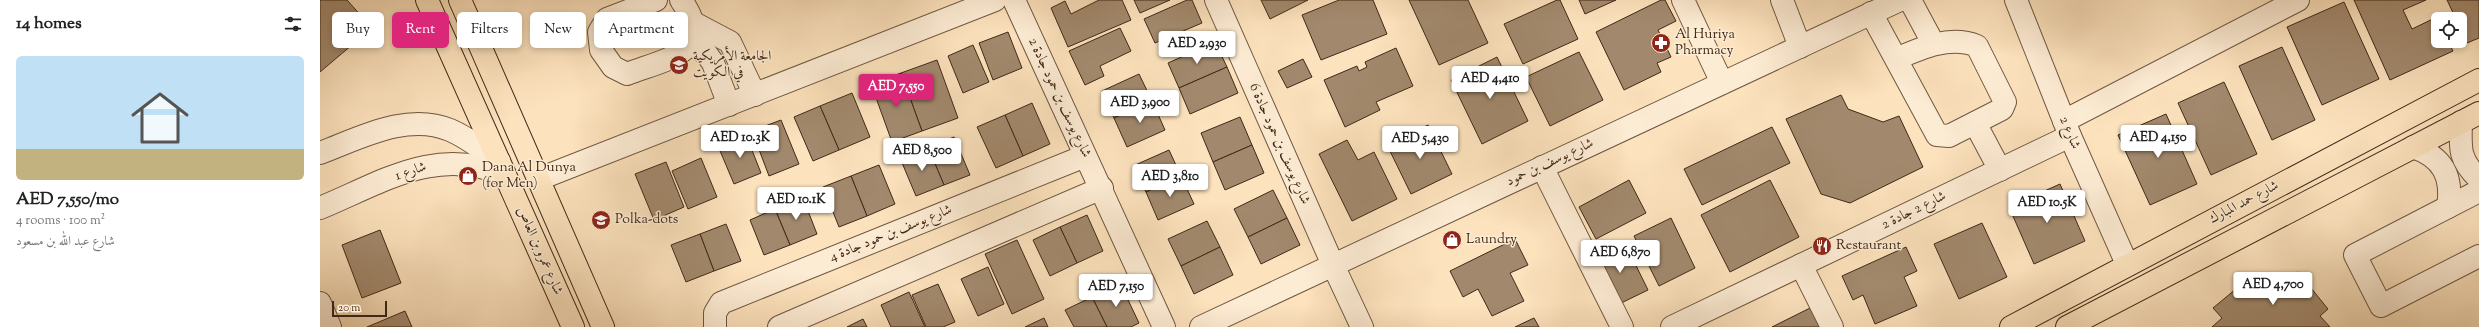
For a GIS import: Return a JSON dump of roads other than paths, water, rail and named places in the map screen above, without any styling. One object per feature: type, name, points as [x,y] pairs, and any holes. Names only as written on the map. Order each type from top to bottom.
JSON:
[{"type":"main road","name":"شارع عمرو بن العاص","points":[[427,0],[573,327]]},
{"type":"main road","name":"شارع عمرو بن العاص","points":[[460,0],[603,327]]},
{"type":"main road","name":"شارع حمد المبارك","points":[[2011,327],[2127,264],[2479,80]]},
{"type":"main road","name":"شارع حمد المبارك","points":[[2067,327],[2470,118]]},
{"type":"street","points":[[656,0],[607,19],[599,32],[601,50],[613,67],[627,74],[686,50],[694,38],[694,23],[681,0]]},
{"type":"street","points":[[539,179],[996,0]]},
{"type":"street","name":"شارع يوسف بن حمود جادة 2","points":[[1014,0],[1085,156],[1102,188],[1164,327]]},
{"type":"street","name":"شارع يوسف بن حمود جادة 6","points":[[1216,0],[1332,265],[1362,327]]},
{"type":"street","points":[[1683,0],[1722,83]]},
{"type":"street","points":[[1782,0],[1800,47]]},
{"type":"street","name":"شارع يوسف بن حمود","points":[[1201,327],[1900,0]]},
{"type":"street","points":[[1910,0],[1933,43]]},
{"type":"street","name":"شارع 2","points":[[2016,0],[2067,129],[2127,264]]},
{"type":"street","name":"شارع 2 جادة 2","points":[[1672,327],[2000,170],[2067,129],[2298,0]]},
{"type":"street","points":[[1871,13],[1937,135],[1949,136],[2002,109],[2005,102],[2004,95],[1977,46],[1969,42],[1933,43],[1896,59]]},
{"type":"street","points":[[694,23],[730,42],[755,95]]},
{"type":"street","points":[[690,44],[706,53],[713,62],[729,105]]},
{"type":"street","points":[[2470,118],[2460,146],[2463,162],[2479,179]]},
{"type":"street","points":[[1975,123],[2000,170]]},
{"type":"street","points":[[320,153],[387,128],[417,124],[448,129],[462,136],[502,168]]},
{"type":"street","points":[[2414,146],[2427,151],[2444,169],[2450,180],[2451,190],[2448,207]]},
{"type":"street","name":"شارع يوسف بن حمود جادة 4","points":[[716,327],[715,313],[721,303],[1085,156]]},
{"type":"street","name":"شارع 1","points":[[320,208],[413,169],[440,163],[467,163],[502,168]]},
{"type":"street","points":[[1542,168],[1622,327]]},
{"type":"street","points":[[780,327],[1102,188]]},
{"type":"street","points":[[2479,191],[2355,255],[2381,306],[2479,256]]},
{"type":"street","points":[[1801,265],[1832,327]]},
{"type":"street","points":[[320,303],[330,327]]},
{"type":"place","name":"Al Huriya Pharmacy","points":[[1661,43]]},
{"type":"place","name":"الجامعة الأمريكية في الكويت","points":[[679,65]]},
{"type":"place","name":"Dana Al Dunya (for Men)","points":[[468,176]]},
{"type":"place","name":"Polka-dots","points":[[601,220]]},
{"type":"place","name":"Laundry","points":[[1452,240]]},
{"type":"place","name":"Restaurant","points":[[1822,246]]}]
